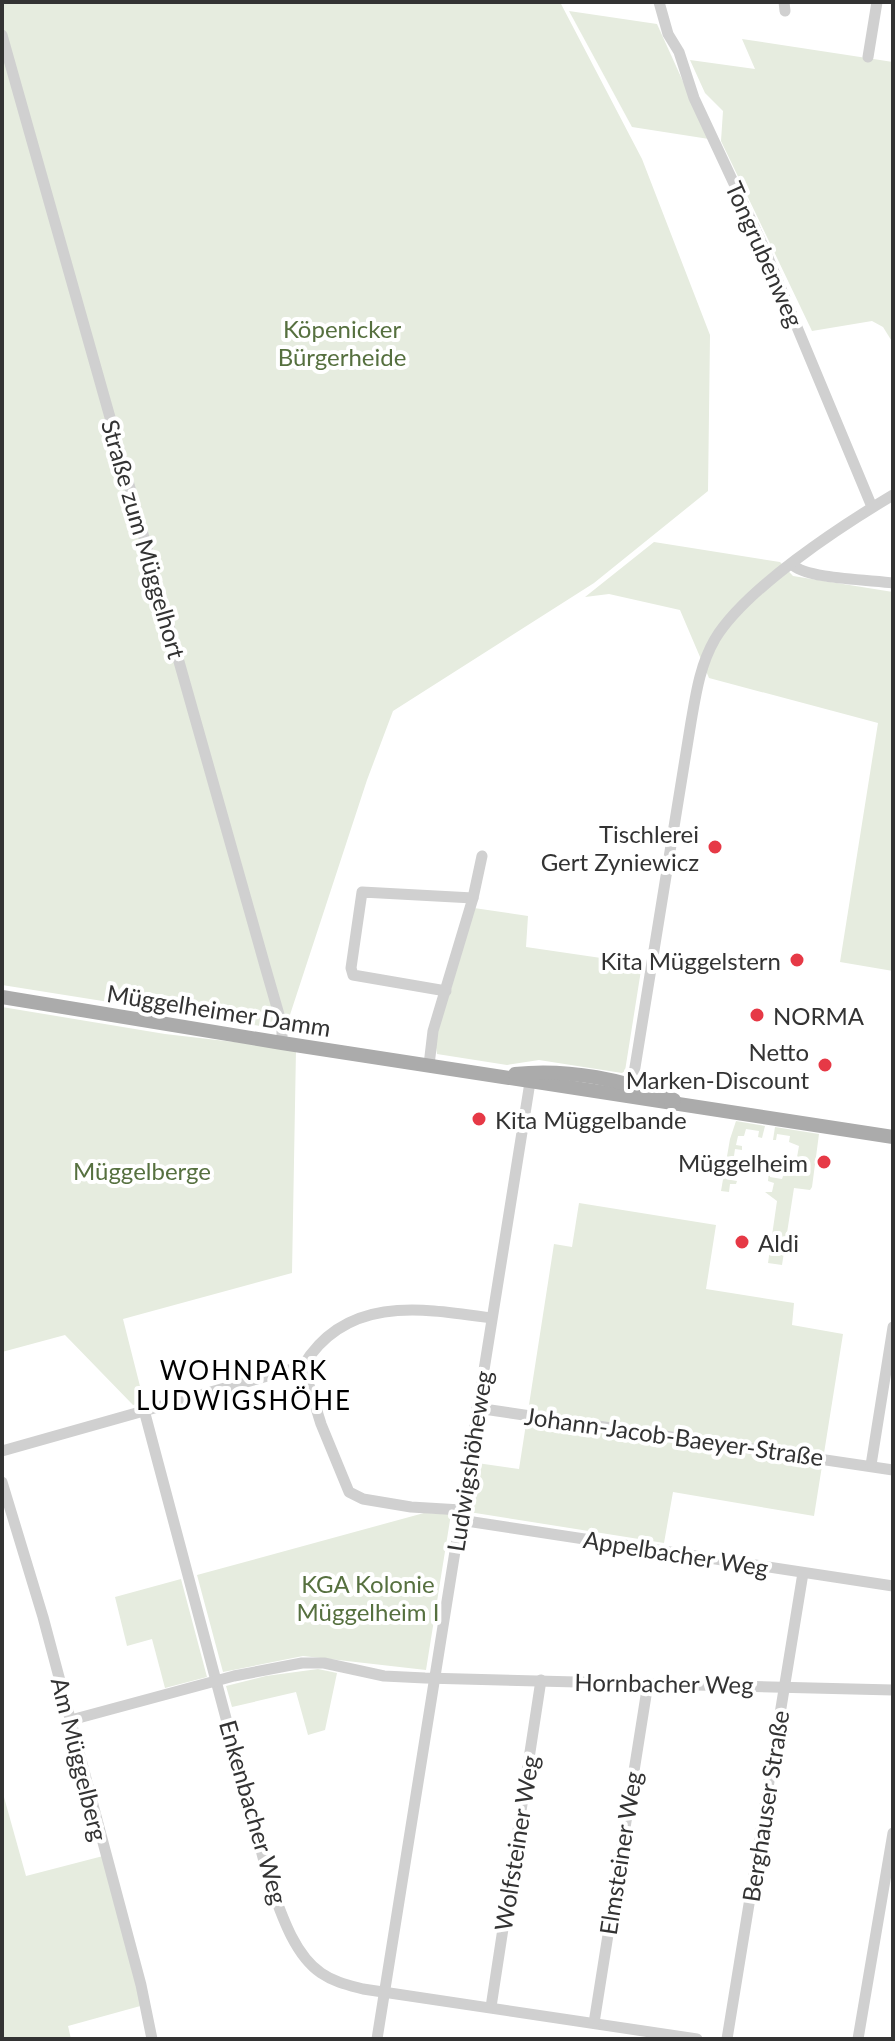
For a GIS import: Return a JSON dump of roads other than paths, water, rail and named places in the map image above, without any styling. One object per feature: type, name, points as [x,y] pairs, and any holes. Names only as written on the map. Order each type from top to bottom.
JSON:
[{"type":"main road","name":"Müggelheimer Damm","points":[[2,997],[498,1076],[530,1077],[631,1091],[686,1104],[893,1137]]},
{"type":"street","name":"Tongrubenweg","points":[[659,2],[668,34],[679,52],[694,98],[764,248],[872,507]]},
{"type":"street","points":[[868,57],[877,2]]},
{"type":"street","name":"Straße zum Müggelhort","points":[[2,35],[282,1025],[282,1043]]},
{"type":"street","points":[[631,1091],[698,682],[709,653],[724,626],[742,606],[792,564],[893,495]]},
{"type":"street","points":[[792,564],[813,574],[893,583]]},
{"type":"street","points":[[429,1065],[433,1031],[473,898],[482,856]]},
{"type":"street","points":[[446,991],[353,975],[351,968],[362,892],[473,898]]},
{"type":"street","name":"Ludwigshöheweg","points":[[377,2039],[530,1077]]},
{"type":"street","points":[[2,1451],[303,1366],[321,1341],[331,1333],[372,1315],[423,1308],[491,1318]]},
{"type":"street","points":[[871,1465],[893,1327]]},
{"type":"street","name":"Appelbacher Weg","points":[[303,1366],[321,1424],[349,1492],[363,1499],[893,1586]]},
{"type":"street","name":"Johann-Jacob-Baeyer-Straße","points":[[477,1408],[893,1470]]},
{"type":"street","name":"Enkenbacher Weg","points":[[144,1410],[269,1880],[288,1927],[308,1960],[319,1972],[338,1982],[385,1992],[697,2039]]},
{"type":"street","name":"Am Müggelberg","points":[[2,1482],[71,1720],[141,1985],[152,2039]]},
{"type":"street","name":"Berghauser Straße","points":[[727,2039],[803,1573]]},
{"type":"street","name":"Hornbacher Weg","points":[[71,1720],[217,1681],[314,1662],[384,1676],[893,1690]]},
{"type":"street","name":"Wolfsteiner Weg","points":[[491,2007],[541,1680]]},
{"type":"street","name":"Elmsteiner Weg","points":[[594,2023],[648,1683]]},
{"type":"street","points":[[858,2039],[893,1833]]},
{"type":"place","name":"Tischlerei Gert Zyniewicz","points":[[715,847]]},
{"type":"place","name":"Kita Müggelstern","points":[[797,960]]},
{"type":"place","name":"NORMA","points":[[757,1015]]},
{"type":"place","name":"Netto Marken-Discount","points":[[825,1065]]},
{"type":"place","name":"Kita Müggelbande","points":[[479,1119]]},
{"type":"place","name":"Müggelheim","points":[[824,1162]]},
{"type":"place","name":"Aldi","points":[[742,1242]]},
{"type":"district","name":"WOHNPARK LUDWIGSHÖHE","points":[[244,1385]]},
{"type":"park label","name":"Köpenicker Bürgerheide","points":[[342,342]]},
{"type":"park label","name":"Müggelberge","points":[[142,1170]]},
{"type":"park label","name":"KGA Kolonie Müggelheim I","points":[[368,1597]]}]
